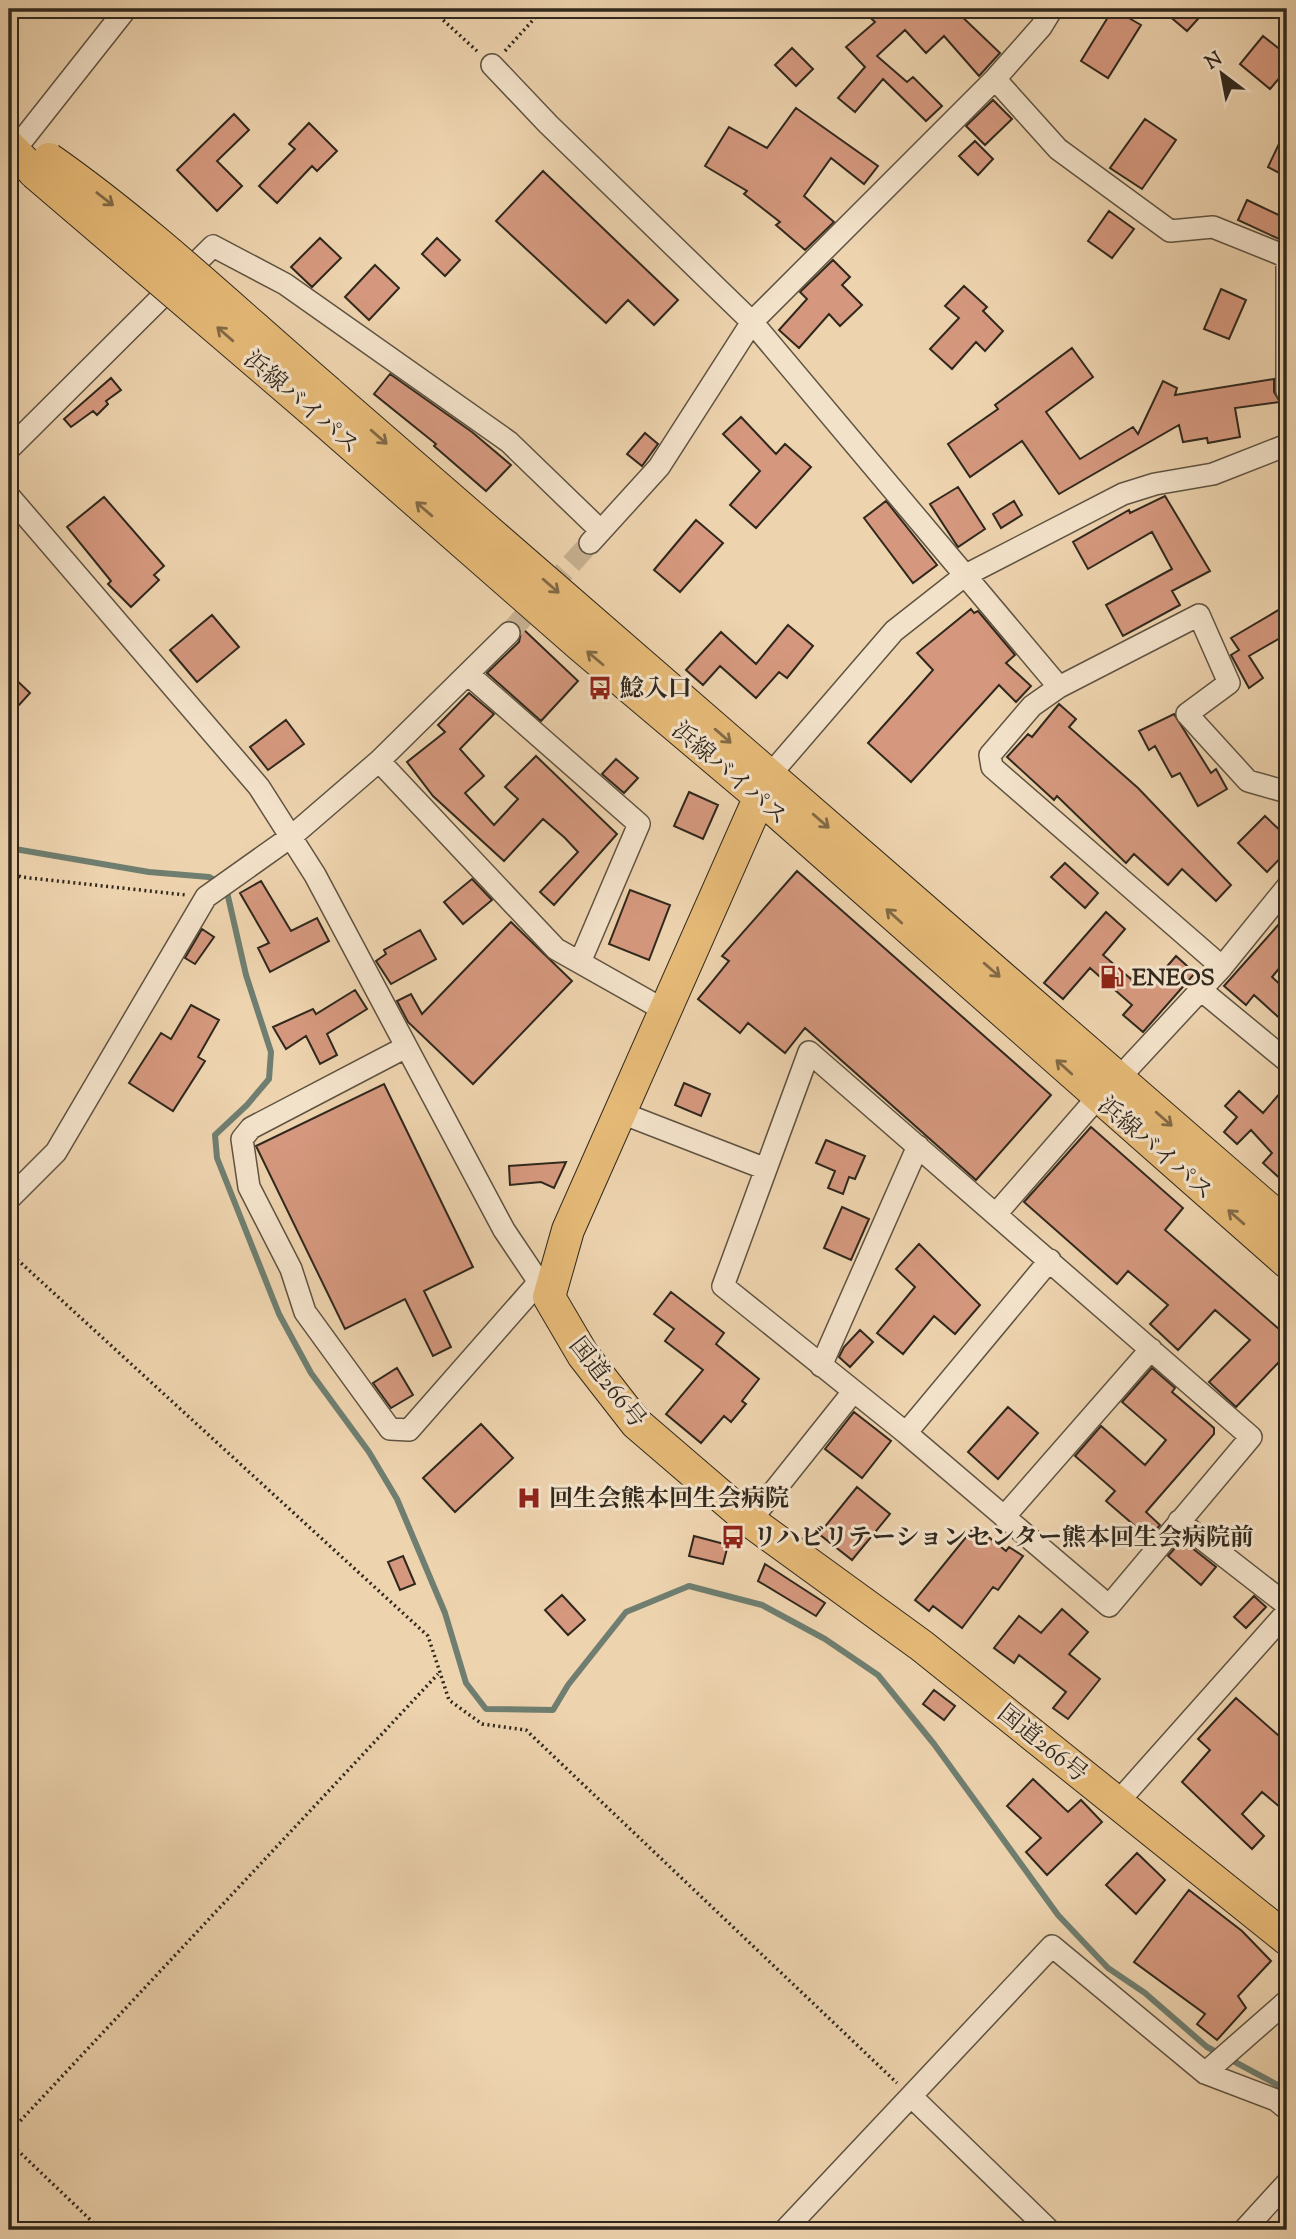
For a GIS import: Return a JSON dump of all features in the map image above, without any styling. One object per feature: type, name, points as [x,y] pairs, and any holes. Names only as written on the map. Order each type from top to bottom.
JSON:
[{"type":"highway","name":"浜線バイパス","points":[[23,157],[136,224],[320,402],[1108,1088],[1287,1262]]},
{"type":"highway","points":[[544,1290],[619,1112],[765,787]]},
{"type":"highway","name":"浜線バイパス","points":[[1108,1088],[1287,1225]]},
{"type":"highway","name":"国道266号","points":[[544,1290],[583,1355],[636,1423],[750,1521],[922,1646],[1287,1939]]},
{"type":"street","points":[[23,157],[126,9]]},
{"type":"street","points":[[9,449],[213,246],[285,284],[509,442],[596,537],[659,467],[752,322],[995,79],[1041,27],[1052,9]]},
{"type":"street","points":[[492,65],[548,124],[752,322],[1059,687]]},
{"type":"street","points":[[995,79],[1058,149],[1170,231],[1213,227],[1286,252],[1287,391]]},
{"type":"street","points":[[765,787],[894,631],[964,576],[1085,512],[1155,484],[1213,474],[1287,445]]},
{"type":"street","points":[[9,496],[259,788],[292,836],[406,1047],[490,1206],[544,1290],[409,1430],[390,1429],[305,1312],[290,1269],[249,1187],[242,1139],[251,1128],[406,1047]]},
{"type":"street","points":[[1222,967],[992,767],[990,755],[1032,706],[1059,687],[1199,615],[1229,683],[1187,714],[1248,781],[1287,792]]},
{"type":"street","points":[[9,1199],[56,1152],[206,897],[292,836],[379,761],[509,633]]},
{"type":"street","points":[[468,674],[639,824],[580,962]]},
{"type":"street","points":[[379,761],[556,949],[664,1010]]},
{"type":"street","points":[[996,1214],[1108,1088],[1202,990],[1287,887]]},
{"type":"street","points":[[1202,990],[1287,1061]]},
{"type":"street","points":[[809,1052],[918,1146],[1251,1437],[1109,1606],[906,1433],[723,1286],[809,1052]]},
{"type":"street","points":[[619,1112],[766,1169]]},
{"type":"street","points":[[821,1366],[918,1146]]},
{"type":"street","points":[[906,1433],[1050,1260]]},
{"type":"street","points":[[1004,1517],[1151,1349]]},
{"type":"street","points":[[750,1521],[853,1392]]},
{"type":"street","points":[[1179,1521],[1287,1605]]},
{"type":"street","points":[[1117,1803],[1287,1612]]},
{"type":"street","points":[[785,2230],[1052,1946],[1205,2073],[1276,2100],[1287,2109]]},
{"type":"street","points":[[1205,2073],[1287,2001]]},
{"type":"street","points":[[912,2097],[1049,2230]]},
{"type":"street","points":[[1244,2230],[1287,2183]]},
{"type":"path","points":[[431,9],[492,65],[544,9]]},
{"type":"path","points":[[9,871],[21,877],[206,897]]},
{"type":"path","points":[[9,1252],[428,1636],[449,1700],[482,1724],[526,1730],[912,2097]]},
{"type":"path","points":[[9,2133],[439,1674]]},
{"type":"path","points":[[9,2142],[101,2230]]},
{"type":"building","points":[[861,9],[954,9],[1000,53],[979,76],[944,36],[926,53],[905,30],[877,56],[907,82],[913,77],[942,106],[926,121],[883,79],[855,112],[838,98],[865,67],[846,47],[875,22]]},
{"type":"building","points":[[1113,9],[1141,25],[1108,78],[1081,61]]},
{"type":"building","points":[[1161,9],[1207,9],[1187,31]]},
{"type":"building","points":[[1263,36],[1287,55],[1287,69],[1270,89],[1240,64]]},
{"type":"building","points":[[792,48],[813,69],[796,86],[775,65]]},
{"type":"building","points":[[993,100],[1012,119],[985,145],[966,126]]},
{"type":"building","points":[[796,108],[878,166],[864,184],[831,158],[804,196],[834,222],[805,250],[776,225],[780,222],[744,194],[747,191],[705,166],[729,127],[767,148]]},
{"type":"building","points":[[234,114],[249,130],[217,161],[242,186],[217,211],[177,170]]},
{"type":"building","points":[[1145,119],[1176,140],[1142,189],[1110,168]]},
{"type":"building","points":[[309,123],[337,151],[317,171],[312,166],[277,203],[259,186],[295,149],[289,144]]},
{"type":"building","points":[[1287,127],[1287,177],[1268,167]]},
{"type":"building","points":[[975,141],[993,159],[978,175],[959,156]]},
{"type":"building","points":[[543,171],[678,300],[654,325],[628,300],[606,323],[496,221]]},
{"type":"building","points":[[1247,200],[1287,219],[1287,236],[1279,239],[1238,220]]},
{"type":"building","points":[[1109,211],[1134,229],[1112,258],[1088,241]]},
{"type":"building","points":[[320,238],[341,258],[312,287],[291,267]]},
{"type":"building","points":[[437,238],[460,260],[445,276],[422,254]]},
{"type":"building","points":[[833,260],[850,277],[842,285],[862,305],[840,326],[829,314],[799,348],[779,330],[807,299],[800,292]]},
{"type":"building","points":[[375,265],[399,288],[369,320],[345,297]]},
{"type":"building","points":[[964,286],[987,307],[983,311],[1003,331],[985,351],[976,342],[952,369],[930,349],[959,318],[945,306]]},
{"type":"building","points":[[1221,289],[1246,300],[1229,339],[1204,329]]},
{"type":"building","points":[[1072,348],[1093,377],[1046,412],[1080,459],[1133,427],[1138,434],[1163,381],[1177,388],[1175,395],[1274,379],[1274,392],[1280,402],[1235,408],[1240,437],[1208,443],[1207,438],[1183,442],[1179,425],[1059,494],[1022,441],[970,477],[948,444],[998,409],[995,405]]},
{"type":"building","points":[[390,374],[472,432],[511,465],[486,491],[434,446],[436,444],[374,394]]},
{"type":"building","points":[[111,378],[121,390],[106,401],[108,404],[97,415],[93,411],[71,427],[64,419]]},
{"type":"building","points":[[741,417],[776,454],[785,444],[811,467],[756,528],[730,505],[760,471],[723,434]]},
{"type":"building","points":[[645,433],[658,444],[642,466],[627,454]]},
{"type":"building","points":[[958,487],[985,529],[958,547],[930,504]]},
{"type":"building","points":[[1165,496],[1210,571],[1172,591],[1180,605],[1123,636],[1106,605],[1172,569],[1152,532],[1088,569],[1073,542],[1129,510],[1130,513]]},
{"type":"building","points":[[104,497],[164,566],[154,575],[159,580],[131,607],[108,584],[111,581],[67,527]]},
{"type":"building","points":[[886,501],[937,565],[913,583],[864,518]]},
{"type":"building","points":[[1014,501],[1022,515],[1001,528],[993,514]]},
{"type":"building","points":[[696,520],[723,543],[680,592],[654,570]]},
{"type":"building","points":[[1287,605],[1287,634],[1249,656],[1263,678],[1249,688],[1231,655],[1239,650],[1231,638]]},
{"type":"building","points":[[971,609],[974,613],[978,611],[1015,655],[1006,663],[1031,686],[1016,702],[999,685],[911,782],[868,743],[933,670],[917,653]]},
{"type":"building","points":[[212,615],[239,647],[197,682],[170,650]]},
{"type":"building","points":[[788,625],[813,646],[787,678],[779,672],[756,698],[720,666],[703,685],[686,670],[721,632],[756,664]]},
{"type":"building","points":[[522,628],[578,681],[541,721],[487,673],[519,642]]},
{"type":"building","points":[[9,673],[30,693],[9,716]]},
{"type":"building","points":[[469,693],[494,714],[460,749],[484,776],[465,793],[494,825],[518,799],[505,787],[536,756],[617,834],[554,905],[540,892],[578,852],[565,838],[543,819],[504,861],[433,796],[407,762],[445,732],[438,725]]},
{"type":"building","points":[[1059,704],[1076,719],[1069,727],[1138,788],[1231,885],[1216,901],[1182,869],[1168,885],[1134,854],[1126,863],[1057,796],[1054,800],[1007,757],[1028,734],[1032,737]]},
{"type":"building","points":[[1174,714],[1211,773],[1216,769],[1227,789],[1198,806],[1180,773],[1172,777],[1155,746],[1149,750],[1139,731]]},
{"type":"building","points":[[286,720],[304,744],[268,770],[250,747]]},
{"type":"building","points":[[616,759],[638,778],[624,793],[602,774]]},
{"type":"building","points":[[689,792],[718,805],[703,839],[674,826]]},
{"type":"building","points":[[1265,816],[1287,837],[1287,851],[1267,872],[1238,843]]},
{"type":"building","points":[[1065,863],[1098,893],[1085,908],[1051,877]]},
{"type":"building","points":[[797,871],[1051,1095],[976,1180],[805,1028],[785,1053],[748,1023],[740,1033],[698,999],[729,961],[722,956]]},
{"type":"building","points":[[472,879],[492,900],[463,924],[444,902]]},
{"type":"building","points":[[261,881],[291,931],[317,918],[329,941],[270,972],[258,948],[269,943],[240,893]]},
{"type":"building","points":[[630,890],[670,905],[649,960],[609,944]]},
{"type":"building","points":[[1106,912],[1125,929],[1103,955],[1131,979],[1142,967],[1156,979],[1176,956],[1195,973],[1143,1032],[1123,1015],[1132,1005],[1090,968],[1063,999],[1044,983]]},
{"type":"building","points":[[1287,915],[1287,959],[1272,977],[1287,991],[1287,1025],[1254,995],[1246,1005],[1224,986]]},
{"type":"building","points":[[511,922],[572,981],[473,1084],[408,1022],[397,1001],[411,994],[422,1014]]},
{"type":"building","points":[[202,929],[214,937],[195,964],[185,958]]},
{"type":"building","points":[[420,930],[436,959],[391,984],[376,961],[386,954],[384,950]]},
{"type":"building","points":[[355,990],[367,1009],[327,1034],[337,1055],[320,1064],[306,1036],[286,1049],[273,1027],[313,1009],[316,1014]]},
{"type":"building","points":[[191,1005],[219,1020],[198,1057],[205,1061],[173,1111],[129,1083],[161,1033],[171,1039]]},
{"type":"building","points":[[684,1083],[710,1094],[701,1116],[675,1105]]},
{"type":"building","points":[[384,1084],[473,1267],[424,1291],[451,1347],[433,1356],[405,1299],[345,1329],[256,1146]]},
{"type":"building","points":[[1287,1085],[1287,1185],[1263,1163],[1272,1153],[1251,1130],[1237,1144],[1224,1132],[1237,1117],[1225,1106],[1239,1091],[1263,1113]]},
{"type":"building","points":[[1091,1127],[1183,1208],[1165,1230],[1287,1336],[1287,1372],[1278,1363],[1236,1407],[1209,1382],[1250,1340],[1215,1310],[1178,1350],[1150,1324],[1168,1305],[1128,1271],[1117,1284],[1024,1202]]},
{"type":"building","points":[[826,1140],[865,1156],[855,1179],[849,1177],[843,1194],[828,1188],[835,1171],[816,1163]]},
{"type":"building","points":[[566,1162],[554,1188],[541,1182],[510,1185],[509,1166]]},
{"type":"building","points":[[842,1207],[869,1219],[851,1260],[824,1248]]},
{"type":"building","points":[[919,1244],[980,1305],[955,1334],[934,1316],[903,1354],[877,1333],[915,1287],[896,1269]]},
{"type":"building","points":[[671,1292],[724,1333],[716,1344],[759,1379],[742,1401],[746,1404],[731,1422],[724,1416],[701,1443],[666,1414],[703,1370],[665,1341],[674,1329],[654,1314]]},
{"type":"building","points":[[860,1330],[873,1342],[850,1367],[839,1357],[844,1347]]},
{"type":"building","points":[[397,1368],[413,1395],[391,1408],[373,1383]]},
{"type":"building","points":[[1152,1368],[1175,1388],[1172,1392],[1214,1428],[1214,1434],[1146,1512],[1160,1525],[1149,1538],[1106,1501],[1115,1491],[1075,1456],[1101,1426],[1145,1465],[1166,1440],[1122,1402]]},
{"type":"building","points":[[1008,1407],[1038,1433],[998,1479],[968,1452]]},
{"type":"building","points":[[854,1412],[891,1441],[862,1478],[825,1449]]},
{"type":"building","points":[[481,1424],[513,1458],[455,1512],[423,1478]]},
{"type":"building","points":[[857,1487],[890,1514],[852,1560],[819,1534]]},
{"type":"building","points":[[975,1526],[1006,1551],[1009,1547],[1023,1556],[998,1590],[993,1587],[962,1628],[933,1606],[929,1611],[915,1600]]},
{"type":"building","points":[[694,1536],[728,1545],[723,1564],[689,1556]]},
{"type":"building","points":[[1182,1540],[1216,1567],[1201,1585],[1168,1556]]},
{"type":"building","points":[[403,1556],[415,1584],[400,1590],[388,1562]]},
{"type":"building","points":[[765,1564],[825,1603],[816,1616],[758,1581]]},
{"type":"building","points":[[562,1595],[585,1620],[568,1635],[545,1610]]},
{"type":"building","points":[[1254,1596],[1266,1607],[1246,1628],[1234,1617]]},
{"type":"building","points":[[1062,1609],[1088,1632],[1069,1654],[1100,1679],[1068,1719],[1053,1708],[1066,1692],[1019,1655],[1014,1663],[994,1648],[1019,1616],[1041,1633]]},
{"type":"building","points":[[934,1690],[955,1706],[944,1720],[923,1704]]},
{"type":"building","points":[[1236,1698],[1287,1743],[1287,1813],[1262,1792],[1242,1814],[1264,1836],[1252,1849],[1182,1782],[1210,1750],[1198,1739]]},
{"type":"building","points":[[1033,1779],[1068,1812],[1081,1800],[1102,1822],[1047,1875],[1026,1852],[1041,1838],[1007,1806]]},
{"type":"building","points":[[1137,1853],[1165,1880],[1136,1914],[1106,1885]]},
{"type":"building","points":[[1189,1890],[1242,1931],[1271,1961],[1238,1996],[1246,2008],[1217,2040],[1197,2024],[1205,2014],[1134,1962]]},
{"type":"waterway","points":[[9,848],[149,872],[209,877],[222,884],[227,892],[246,975],[271,1052],[269,1079],[247,1105],[215,1135],[217,1158],[279,1314],[311,1373],[369,1452],[397,1499],[445,1613],[466,1683],[486,1709],[553,1710],[568,1685],[626,1612],[689,1586],[762,1605],[825,1639],[878,1675],[934,1744],[1058,1915],[1108,1968],[1145,1993],[1207,2047],[1287,2090]]},
{"type":"tunnel","points":[[509,633],[590,543]]},
{"type":"place","name":"鯰入口","points":[[600,688]]},
{"type":"place","name":"ENEOS","points":[[1112,977]]},
{"type":"place","name":"回生会熊本回生会病院","points":[[529,1498]]},
{"type":"place","name":"リハビリテーションセンター熊本回生会病院前","points":[[733,1537]]}]
